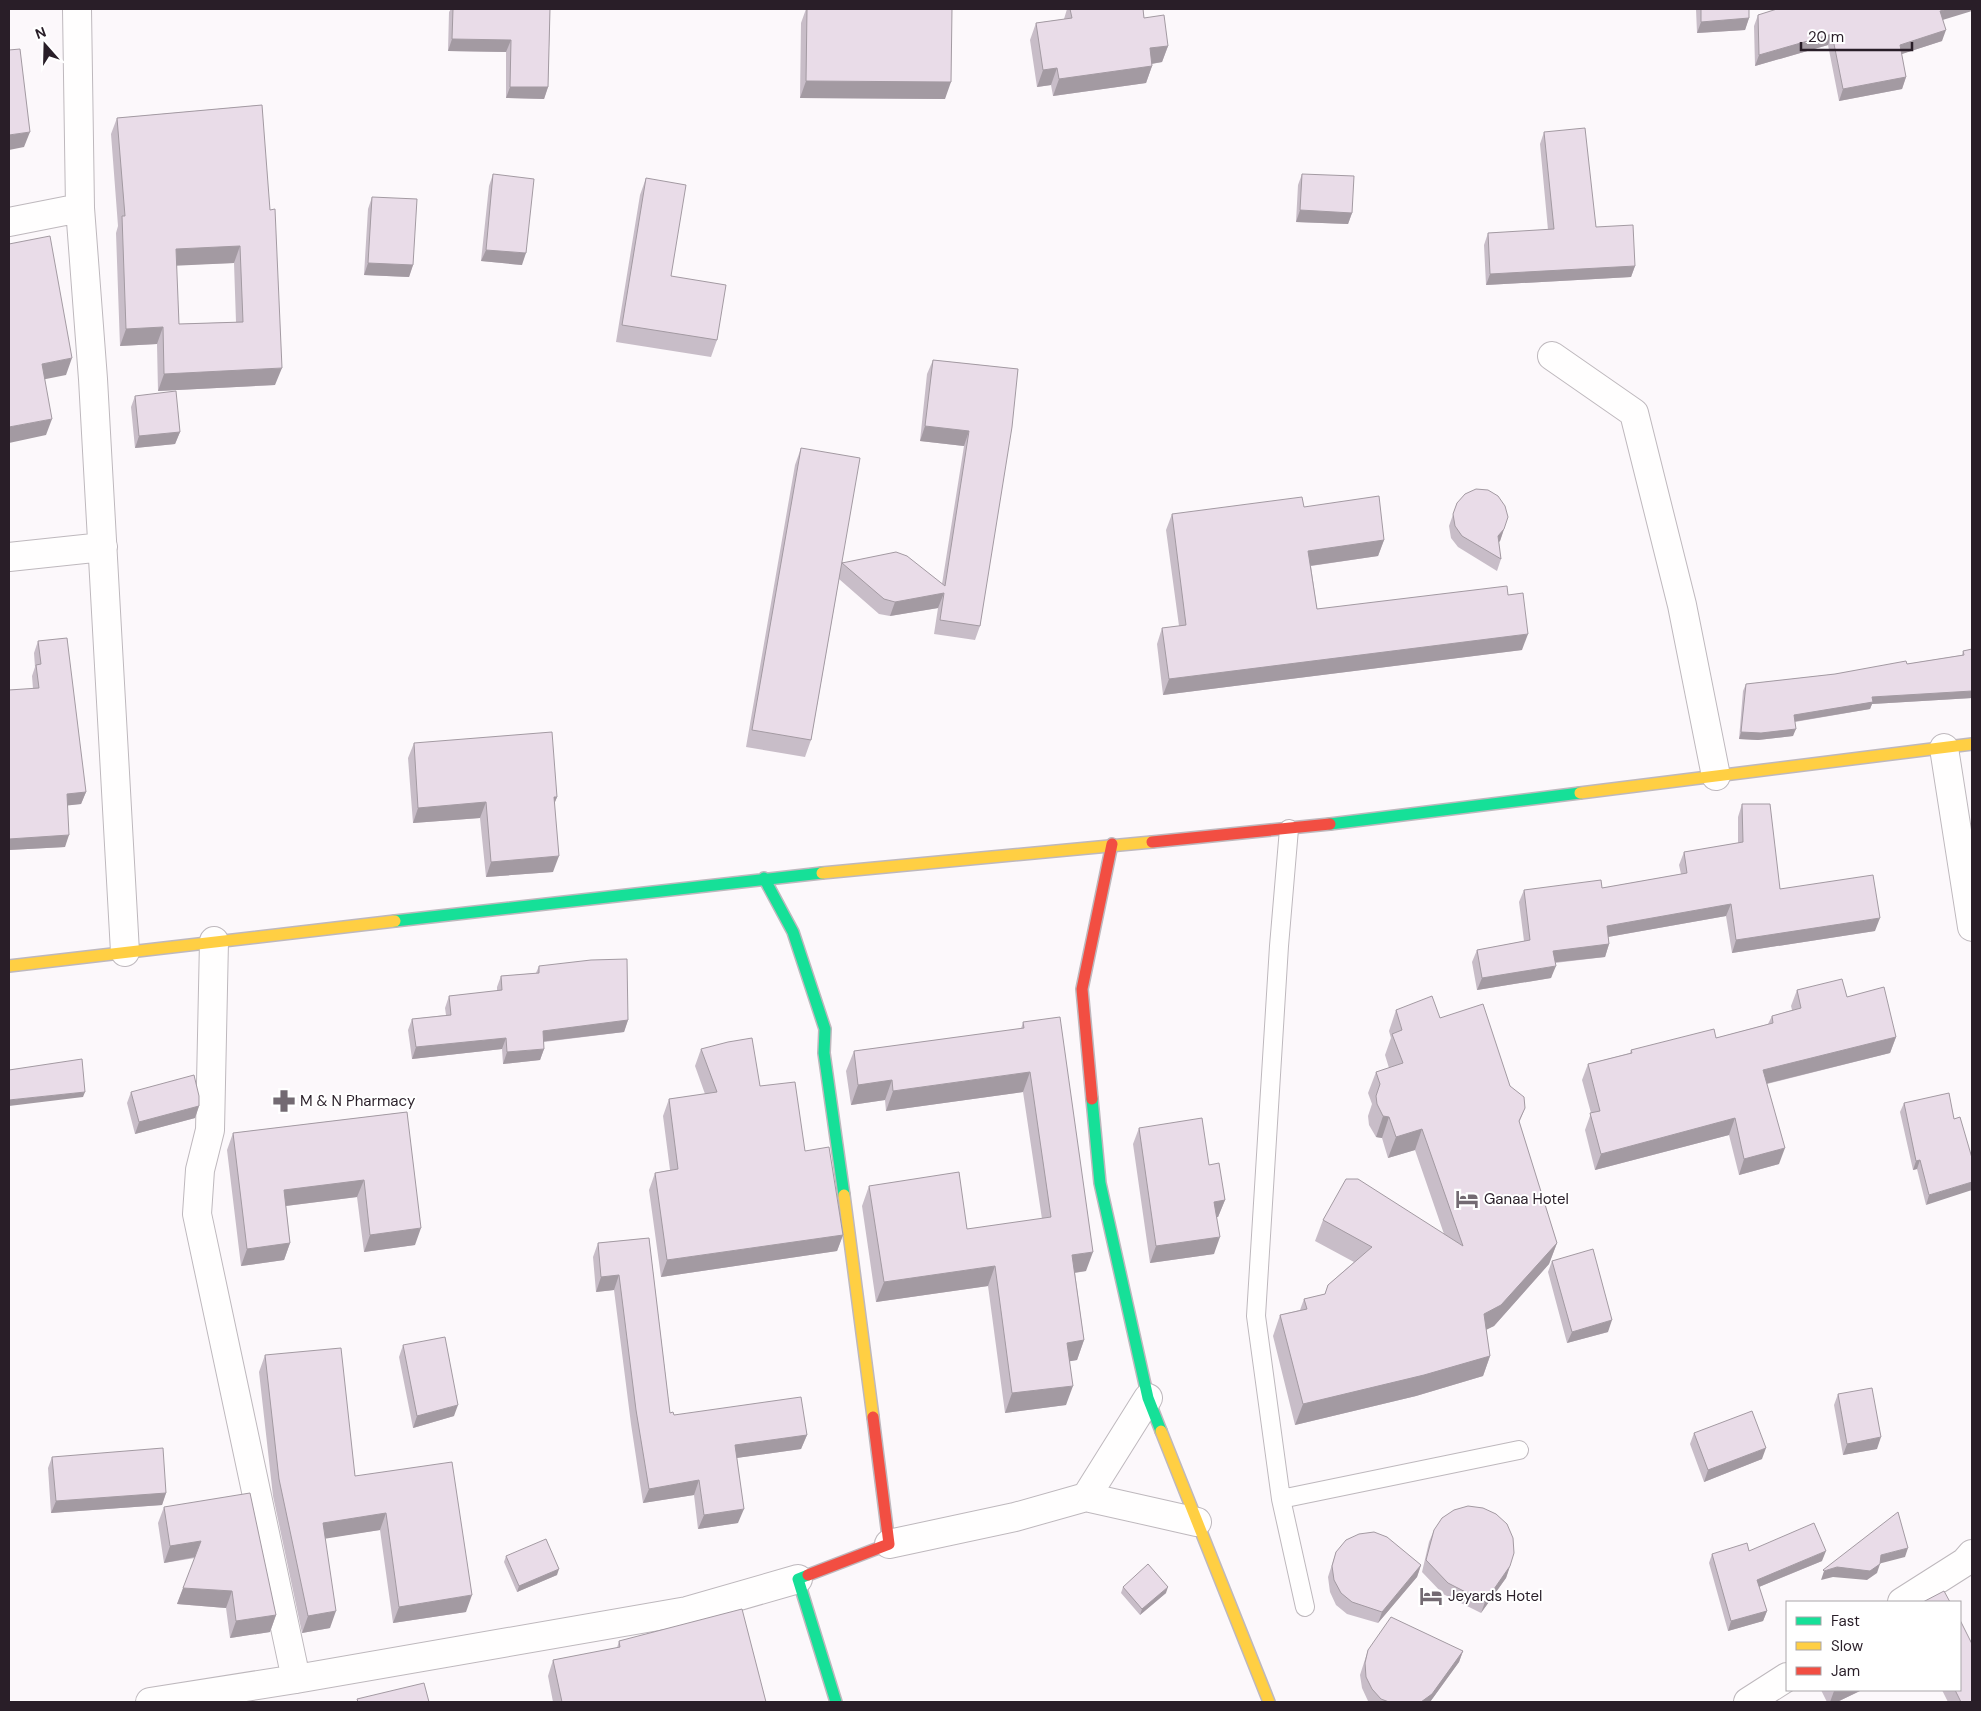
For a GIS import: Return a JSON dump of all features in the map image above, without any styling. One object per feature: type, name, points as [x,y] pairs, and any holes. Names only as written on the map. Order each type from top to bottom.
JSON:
[{"type":"main road","points":[[9,966],[764,878],[1289,828],[1972,744]]},
{"type":"main road","points":[[1112,844],[1082,989],[1100,1183],[1148,1398],[1269,1702]]},
{"type":"main road","points":[[764,878],[793,932],[825,1029],[824,1053],[853,1254],[889,1544],[798,1579],[836,1702]]},
{"type":"street","points":[[77,9],[80,208],[94,379],[125,952]]},
{"type":"street","points":[[9,222],[80,208]]},
{"type":"street","points":[[1552,356],[1634,414],[1682,605],[1716,776]]},
{"type":"street","points":[[9,557],[103,547]]},
{"type":"street","points":[[1944,748],[1972,927]]},
{"type":"street","points":[[214,941],[210,1130],[200,1170],[197,1214],[296,1679]]},
{"type":"street","points":[[1086,1497],[1148,1398]]},
{"type":"street","points":[[889,1544],[1015,1517],[1086,1497],[1196,1522]]},
{"type":"street","points":[[1904,1601],[1965,1562],[1972,1554]]},
{"type":"street","points":[[150,1702],[244,1695],[296,1679],[687,1611],[798,1579]]},
{"type":"street","points":[[1748,1702],[1786,1678]]},
{"type":"lane","points":[[1289,828],[1279,946],[1256,1316],[1281,1499],[1305,1607]]},
{"type":"lane","points":[[1281,1499],[1519,1450]]},
{"type":"building","points":[[453,9],[550,9],[548,87],[510,87],[511,40],[452,39]]},
{"type":"building","points":[[807,9],[952,9],[951,82],[806,81]]},
{"type":"building","points":[[1070,9],[1143,9],[1144,18],[1164,15],[1168,46],[1150,48],[1152,66],[1059,79],[1057,68],[1043,70],[1036,23],[1072,18]]},
{"type":"building","points":[[1701,9],[1749,9],[1749,18],[1701,22]]},
{"type":"building","points":[[1777,9],[1948,9],[1940,11],[1946,30],[1900,45],[1906,77],[1843,89],[1832,34],[1759,55],[1758,15]]},
{"type":"building","points":[[20,49],[30,132],[9,135],[9,50]]},
{"type":"building","points":[[262,105],[270,210],[275,209],[282,368],[164,374],[163,327],[126,329],[122,216],[125,216],[117,118]],"holes":[[[240,246],[243,322],[179,324],[176,249]]]},
{"type":"building","points":[[1585,128],[1596,227],[1633,225],[1635,266],[1490,274],[1488,233],[1554,229],[1544,132]]},
{"type":"building","points":[[493,174],[534,179],[526,253],[486,250]]},
{"type":"building","points":[[1302,174],[1354,176],[1352,213],[1300,210]]},
{"type":"building","points":[[646,178],[686,185],[671,276],[726,285],[717,340],[622,325]]},
{"type":"building","points":[[372,197],[417,199],[413,265],[368,263]]},
{"type":"building","points":[[50,236],[72,358],[42,364],[52,419],[9,427],[9,244]]},
{"type":"building","points":[[933,360],[1018,369],[1012,427],[980,626],[940,620],[944,593],[895,602],[884,599],[842,563],[896,552],[907,556],[945,586],[969,431],[925,426]]},
{"type":"building","points":[[176,391],[180,432],[139,436],[135,396]]},
{"type":"building","points":[[801,448],[860,458],[811,740],[752,730]]},
{"type":"building","points":[[1476,489],[1488,490],[1498,496],[1505,506],[1508,517],[1504,529],[1498,536],[1501,559],[1462,536],[1455,526],[1453,514],[1457,503],[1465,494]]},
{"type":"building","points":[[1379,496],[1384,540],[1308,551],[1317,609],[1507,586],[1508,595],[1523,593],[1528,634],[1169,679],[1162,628],[1186,625],[1172,514],[1302,497],[1304,507]]},
{"type":"building","points":[[67,638],[86,792],[67,794],[69,835],[9,839],[9,690],[39,688],[36,665],[41,664],[38,641]]},
{"type":"building","points":[[1972,649],[1972,691],[1872,697],[1873,702],[1794,715],[1796,729],[1761,733],[1741,732],[1746,684],[1835,674],[1906,661],[1907,664],[1964,655],[1963,651]]},
{"type":"building","points":[[552,732],[557,797],[554,797],[559,856],[491,862],[486,802],[418,808],[414,743]]},
{"type":"building","points":[[1742,804],[1770,804],[1780,889],[1873,875],[1880,918],[1736,940],[1731,904],[1607,926],[1609,944],[1553,951],[1556,966],[1482,978],[1477,950],[1530,940],[1524,890],[1601,880],[1602,888],[1687,873],[1684,852],[1743,842]]},
{"type":"building","points":[[627,959],[628,1020],[543,1031],[544,1049],[507,1052],[506,1038],[416,1047],[412,1019],[451,1015],[449,996],[502,990],[501,976],[539,973],[539,966],[591,960]]},
{"type":"building","points":[[1842,979],[1847,997],[1884,987],[1896,1037],[1763,1070],[1785,1148],[1744,1159],[1735,1118],[1601,1154],[1590,1113],[1600,1111],[1588,1064],[1632,1053],[1631,1050],[1714,1029],[1716,1038],[1773,1023],[1772,1016],[1801,1008],[1797,990]]},
{"type":"building","points":[[1432,996],[1440,1018],[1483,1004],[1510,1086],[1524,1097],[1525,1108],[1519,1121],[1557,1243],[1501,1305],[1484,1314],[1490,1356],[1424,1375],[1303,1404],[1280,1315],[1307,1309],[1304,1299],[1325,1294],[1328,1285],[1372,1247],[1323,1220],[1346,1179],[1358,1179],[1463,1246],[1422,1129],[1396,1137],[1389,1117],[1383,1116],[1377,1104],[1376,1096],[1380,1084],[1376,1072],[1403,1063],[1392,1034],[1402,1030],[1396,1010]]},
{"type":"building","points":[[1060,1017],[1093,1252],[1072,1255],[1084,1340],[1067,1343],[1073,1386],[1012,1393],[995,1266],[884,1282],[869,1186],[959,1172],[967,1229],[1051,1217],[1030,1072],[893,1091],[892,1080],[858,1085],[854,1051],[1024,1028],[1023,1022]]},
{"type":"building","points":[[752,1038],[760,1086],[795,1082],[805,1151],[829,1147],[843,1235],[667,1260],[655,1173],[678,1169],[669,1099],[717,1092],[701,1049]]},
{"type":"building","points":[[82,1059],[85,1092],[9,1100],[9,1070]]},
{"type":"building","points":[[194,1075],[199,1096],[199,1106],[139,1122],[131,1092]]},
{"type":"building","points":[[1949,1093],[1954,1119],[1960,1117],[1972,1158],[1972,1182],[1929,1195],[1920,1160],[1916,1161],[1904,1103]]},
{"type":"building","points":[[407,1112],[421,1228],[370,1235],[364,1180],[284,1190],[290,1243],[247,1249],[233,1133]]},
{"type":"building","points":[[1202,1118],[1209,1165],[1219,1163],[1225,1200],[1214,1202],[1220,1237],[1156,1246],[1139,1128]]},
{"type":"building","points":[[649,1238],[670,1413],[673,1412],[674,1415],[801,1397],[807,1435],[735,1445],[744,1509],[704,1515],[699,1480],[649,1489],[636,1410],[619,1275],[601,1277],[598,1243]]},
{"type":"building","points":[[1593,1249],[1612,1320],[1572,1332],[1552,1261]]},
{"type":"building","points":[[445,1337],[458,1405],[417,1416],[403,1345]]},
{"type":"building","points":[[341,1348],[355,1476],[452,1462],[472,1595],[399,1607],[386,1513],[323,1523],[336,1611],[308,1616],[279,1479],[265,1355]]},
{"type":"building","points":[[1872,1388],[1881,1437],[1847,1444],[1838,1394]]},
{"type":"building","points":[[1752,1411],[1766,1448],[1708,1470],[1694,1433]]},
{"type":"building","points":[[163,1448],[166,1493],[56,1501],[52,1457]]},
{"type":"building","points":[[250,1493],[276,1615],[236,1621],[232,1591],[183,1588],[201,1541],[170,1546],[164,1507]]},
{"type":"building","points":[[1468,1506],[1483,1508],[1496,1514],[1507,1524],[1513,1538],[1514,1553],[1510,1566],[1485,1602],[1448,1583],[1426,1560],[1434,1530],[1442,1518],[1454,1510]]},
{"type":"building","points":[[1898,1512],[1908,1548],[1881,1555],[1880,1564],[1870,1571],[1837,1567],[1823,1570]]},
{"type":"building","points":[[1814,1523],[1826,1551],[1757,1580],[1767,1611],[1731,1621],[1712,1554],[1747,1543],[1749,1551]]},
{"type":"building","points":[[1374,1532],[1387,1537],[1421,1565],[1382,1612],[1352,1602],[1341,1593],[1334,1580],[1332,1566],[1336,1552],[1346,1540],[1359,1534]]},
{"type":"building","points":[[546,1539],[559,1569],[519,1586],[506,1556]]},
{"type":"building","points":[[1148,1564],[1168,1587],[1142,1609],[1123,1587]]},
{"type":"building","points":[[1944,1591],[1949,1601],[1925,1601]]},
{"type":"building","points":[[742,1609],[766,1702],[562,1702],[553,1660],[620,1647],[619,1641]]},
{"type":"building","points":[[1391,1617],[1463,1651],[1432,1694],[1421,1702],[1389,1702],[1381,1699],[1372,1689],[1366,1677],[1365,1663],[1368,1650]]},
{"type":"building","points":[[1961,1622],[1972,1644],[1972,1702],[1961,1702],[1956,1691],[1961,1691]]},
{"type":"building","points":[[424,1683],[429,1702],[358,1702],[357,1699]]},
{"type":"traffic: fast","points":[[1330,824],[1580,793]]},
{"type":"traffic: fast","points":[[395,921],[822,873]]},
{"type":"traffic: fast","points":[[764,878],[793,932],[825,1029],[824,1053],[844,1195]]},
{"type":"traffic: fast","points":[[1092,1099],[1100,1183],[1148,1398],[1161,1431]]},
{"type":"traffic: fast","points":[[808,1575],[798,1579],[836,1702]]},
{"type":"traffic: slow","points":[[1580,793],[1972,744]]},
{"type":"traffic: slow","points":[[822,873],[1152,842]]},
{"type":"traffic: slow","points":[[9,966],[395,921]]},
{"type":"traffic: slow","points":[[844,1195],[873,1417]]},
{"type":"traffic: slow","points":[[1161,1431],[1269,1702]]},
{"type":"traffic: jam","points":[[1152,842],[1330,824]]},
{"type":"traffic: jam","points":[[1092,1099],[1082,989],[1112,844]]},
{"type":"traffic: jam","points":[[808,1575],[889,1544],[873,1417]]},
{"type":"place","name":"M & N Pharmacy","points":[[284,1101]]},
{"type":"place","name":"Ganaa Hotel","points":[[1467,1199]]},
{"type":"place","name":"Jeyards Hotel","points":[[1431,1596]]}]
